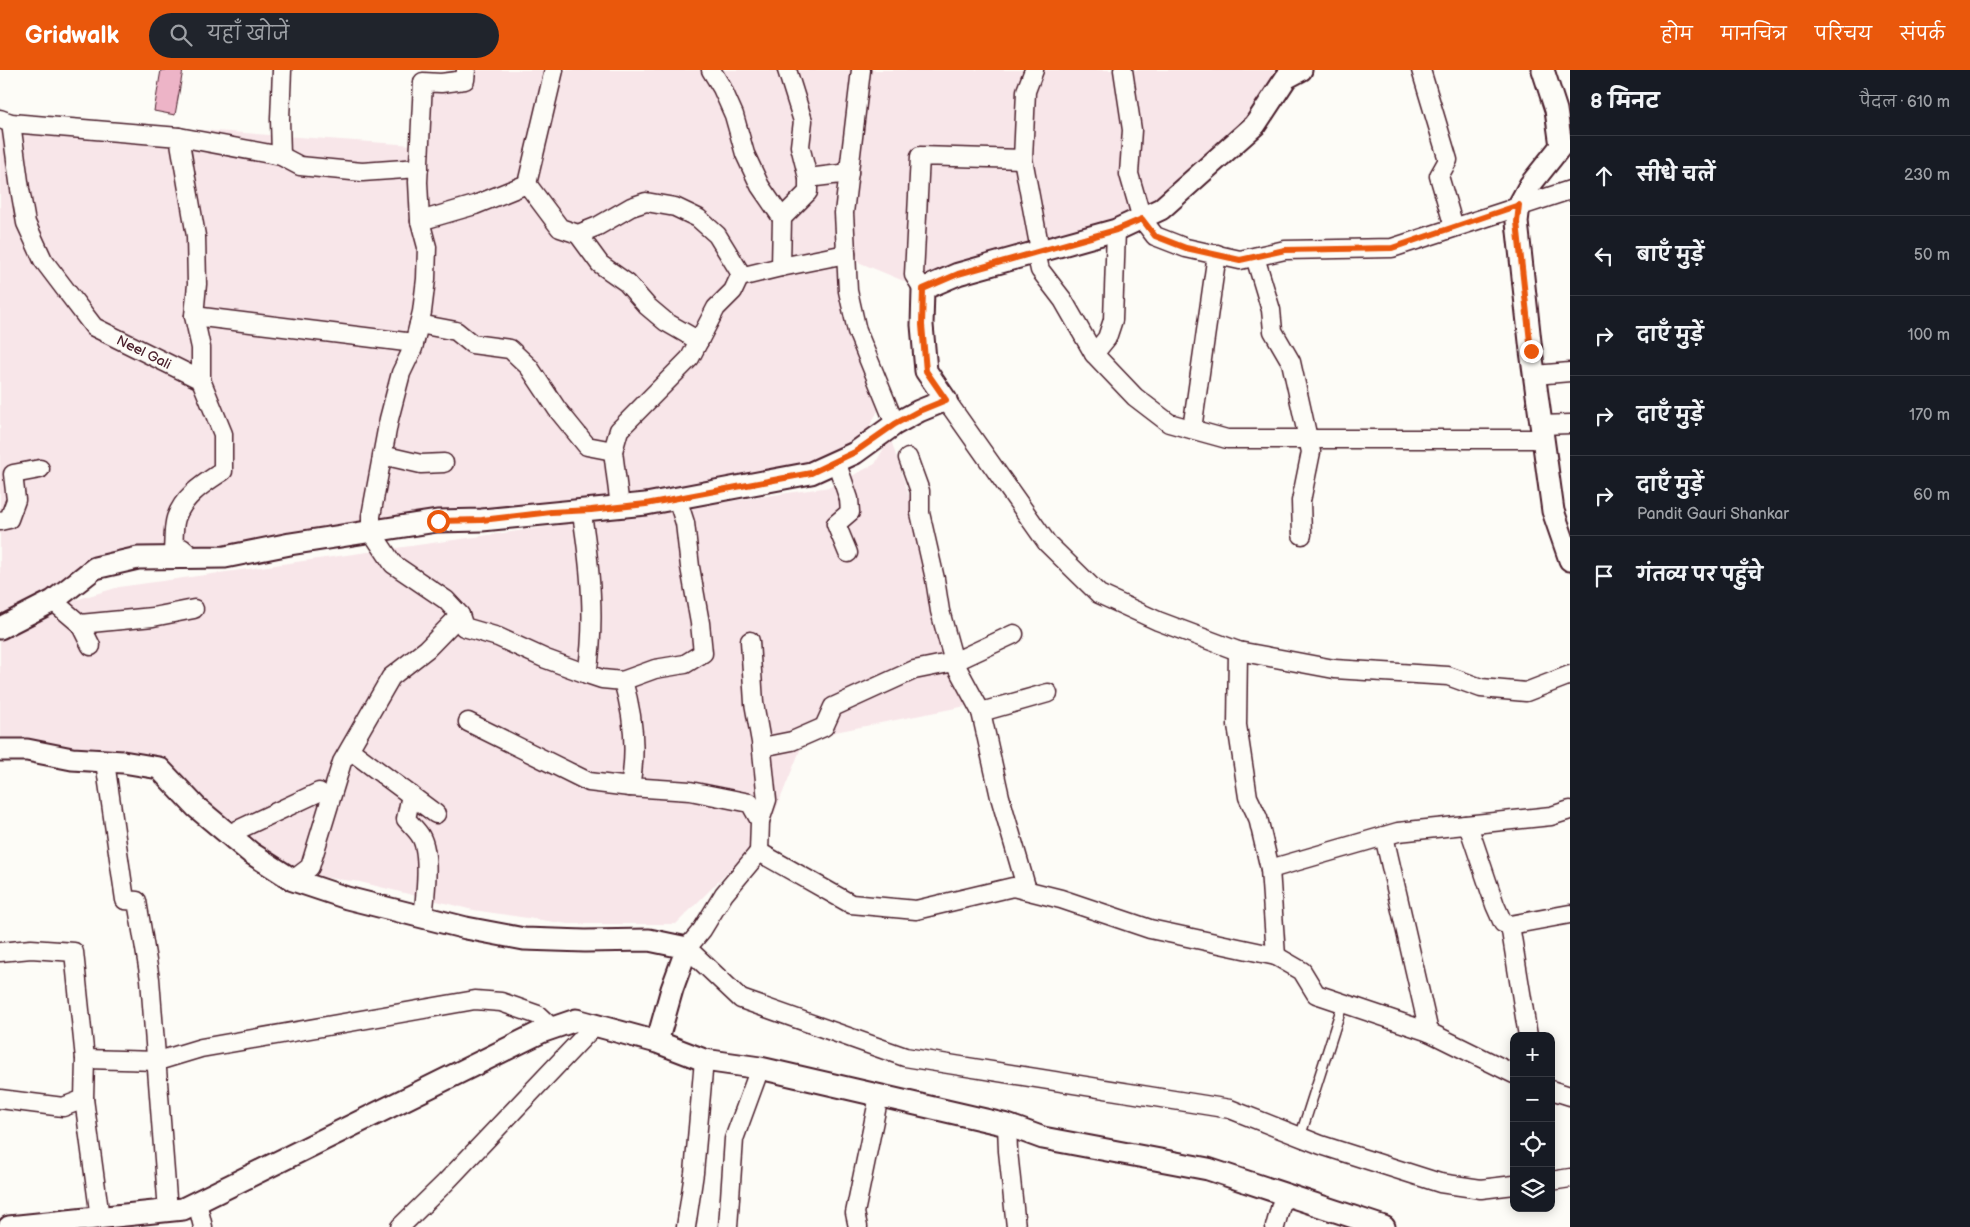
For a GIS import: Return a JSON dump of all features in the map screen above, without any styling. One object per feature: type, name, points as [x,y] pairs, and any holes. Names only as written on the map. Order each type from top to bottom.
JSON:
[{"type":"street","points":[[281,156],[282,70]]},
{"type":"street","points":[[466,70],[464,80],[442,83],[423,82],[419,168],[420,221],[427,247],[426,279],[419,324],[414,343],[401,373],[382,455],[371,516],[371,531],[393,564],[446,600],[460,614],[464,627],[498,637],[546,659],[602,680],[622,681],[655,669],[685,664],[703,654],[685,523],[677,498]]},
{"type":"street","points":[[527,184],[554,70]]},
{"type":"street","points":[[711,70],[722,88],[734,115],[745,154],[760,186],[782,218],[781,267]]},
{"type":"street","points":[[782,218],[808,192],[808,178],[800,146],[803,121],[787,70]]},
{"type":"street","points":[[861,70],[844,212],[848,291],[857,331],[895,424]]},
{"type":"street","points":[[1034,70],[1026,91],[1022,159],[1040,250],[1036,252]]},
{"type":"street","points":[[1123,70],[1132,130],[1129,174],[1142,219],[1155,236],[1186,248],[1240,260],[1285,250],[1392,248],[1519,205],[1570,190]]},
{"type":"street","points":[[923,289],[958,274],[1116,230],[1161,209],[1255,125],[1286,78],[1301,70]]},
{"type":"street","points":[[1421,70],[1448,160],[1439,176],[1454,227]]},
{"type":"street","points":[[1543,70],[1556,110],[1561,146],[1530,185],[1519,205],[1517,222],[1553,511],[1570,560]]},
{"type":"street","points":[[6,121],[179,137],[281,156],[300,166],[362,172],[419,168]]},
{"type":"street","name":"Neel Gali","points":[[6,121],[26,223],[43,260],[94,327],[201,380]]},
{"type":"street","points":[[179,137],[196,236],[197,284],[194,316],[201,348],[201,380],[223,434],[223,471],[197,488],[183,504],[176,519],[173,550],[182,548],[194,558]]},
{"type":"street","points":[[1022,159],[920,156],[914,275],[923,289],[922,325],[926,371],[1047,543],[1100,594],[1158,621],[1238,651],[1334,669],[1448,676],[1481,688],[1526,692],[1570,676]]},
{"type":"street","points":[[808,178],[849,173]]},
{"type":"street","points":[[420,221],[475,205],[527,184]]},
{"type":"street","points":[[527,184],[560,228],[578,234],[600,264],[627,284],[666,322],[699,341]]},
{"type":"street","points":[[578,234],[598,226],[631,207],[646,202],[675,207],[698,218],[718,235],[741,274],[733,291],[716,308],[690,358],[619,430],[613,451],[620,507]]},
{"type":"street","points":[[1094,354],[1107,338],[1113,320],[1116,230]]},
{"type":"street","points":[[1036,252],[1040,270],[1063,300],[1094,354],[1135,398],[1169,423],[1227,439],[1308,439],[1542,432],[1570,424]]},
{"type":"street","points":[[740,277],[846,254]]},
{"type":"street","points":[[1192,429],[1217,254]]},
{"type":"street","points":[[1255,257],[1271,310],[1273,331],[1292,362],[1311,452],[1301,501],[1302,535]]},
{"type":"street","points":[[194,316],[414,343]]},
{"type":"street","points":[[419,324],[456,331],[472,344],[510,349],[529,367],[557,409],[587,446],[613,451]]},
{"type":"street","points":[[1535,375],[1570,372]]},
{"type":"street","points":[[0,628],[53,601],[95,568],[138,558],[225,557],[290,544],[438,521],[482,520],[620,507],[811,473],[855,452],[895,424],[919,411],[946,400]]},
{"type":"street","points":[[382,455],[422,464],[444,463]]},
{"type":"street","points":[[908,458],[920,491],[920,513],[935,578],[940,611],[954,662],[981,712],[1000,797],[1027,890]]},
{"type":"street","points":[[836,461],[849,499],[850,512],[836,524],[848,553]]},
{"type":"street","points":[[0,521],[9,519],[16,500],[13,474],[40,469]]},
{"type":"street","points":[[569,512],[582,514],[586,538],[591,602],[592,649],[588,674]]},
{"type":"street","points":[[53,601],[80,624],[91,646]]},
{"type":"street","points":[[80,624],[153,617],[194,609]]},
{"type":"street","points":[[293,880],[310,867],[342,762],[392,677],[427,649],[460,614]]},
{"type":"street","points":[[762,747],[792,741],[824,727],[833,707],[914,670],[954,662],[1014,634]]},
{"type":"street","points":[[657,1042],[672,989],[687,948],[702,930],[724,894],[758,852],[760,821],[767,800],[762,747],[754,703],[750,641]]},
{"type":"street","points":[[1238,651],[1237,725],[1248,797],[1258,818],[1270,869],[1276,956]]},
{"type":"street","points":[[622,681],[631,708],[635,763],[630,787]]},
{"type":"street","points":[[981,712],[1048,693]]},
{"type":"street","points":[[468,722],[589,782],[690,791],[750,803],[760,821]]},
{"type":"street","points":[[0,750],[27,750],[72,759],[123,762],[159,768],[196,807],[251,853],[293,880],[347,898],[423,918],[524,939],[585,941],[649,940],[687,948],[741,999],[905,1057],[1230,1109],[1300,1137],[1440,1183],[1481,1189],[1510,1185]]},
{"type":"street","points":[[350,750],[436,814]]},
{"type":"street","points":[[105,762],[125,900],[137,901],[150,979],[158,1061],[168,1211]]},
{"type":"street","points":[[229,834],[319,792]]},
{"type":"street","points":[[411,795],[406,819],[422,838],[426,861],[427,881],[423,918]]},
{"type":"street","points":[[1270,869],[1398,832],[1551,816],[1570,810]]},
{"type":"street","points":[[1465,825],[1470,831],[1503,923],[1510,925],[1570,914]]},
{"type":"street","points":[[1384,836],[1429,1032]]},
{"type":"street","points":[[758,852],[851,904],[916,910],[1013,887],[1062,899],[1150,929],[1276,956],[1302,971],[1316,994],[1429,1032],[1510,1072]]},
{"type":"street","points":[[1510,925],[1527,1032]]},
{"type":"street","points":[[0,952],[31,949],[74,952],[86,1059],[84,1099],[100,1218]]},
{"type":"street","points":[[86,1059],[158,1061],[202,1048],[474,1000],[501,1002],[538,1015],[552,1028]]},
{"type":"street","points":[[9,1227],[183,1209],[541,1032],[576,1020],[657,1042],[704,1060],[760,1068],[1007,1125],[1042,1138],[1208,1169],[1384,1227]]},
{"type":"street","points":[[400,1227],[445,1183],[595,1025]]},
{"type":"street","points":[[686,1227],[694,1173],[704,1060]]},
{"type":"street","points":[[728,1227],[734,1139],[760,1068]]},
{"type":"street","points":[[1555,1091],[1570,1096]]},
{"type":"street","points":[[858,1227],[855,1213],[879,1096]]},
{"type":"street","points":[[0,1098],[63,1107],[84,1099]]},
{"type":"street","points":[[1007,1125],[1016,1227]]},
{"type":"street","points":[[1555,1180],[1570,1178]]},
{"type":"street","points":[[1274,1227],[1284,1194]]},
{"type":"street","points":[[197,1202],[203,1227]]},
{"type":"lane","points":[[1300,1137],[1343,1003]]},
{"type":"shaded area","points":[[466,70],[1301,70],[1161,209],[923,289],[846,257],[837,261],[886,396],[855,453],[709,492],[367,543],[138,558],[32,613],[119,587],[830,487],[875,464],[890,437],[976,704],[805,738],[766,834],[676,924],[568,924],[473,910],[360,882],[280,872],[168,762],[0,748],[0,116],[428,146],[423,82]]},
{"type":"building","points":[[161,70],[183,70],[175,115],[154,111]]},
{"type":"route","points":[[438,521],[482,520],[646,504],[811,473],[855,452],[895,424],[919,411],[946,400],[926,371],[922,325],[923,289],[958,274],[1116,230],[1142,219],[1155,236],[1186,248],[1240,260],[1285,250],[1392,248],[1519,205],[1517,222],[1531,351]]}]
